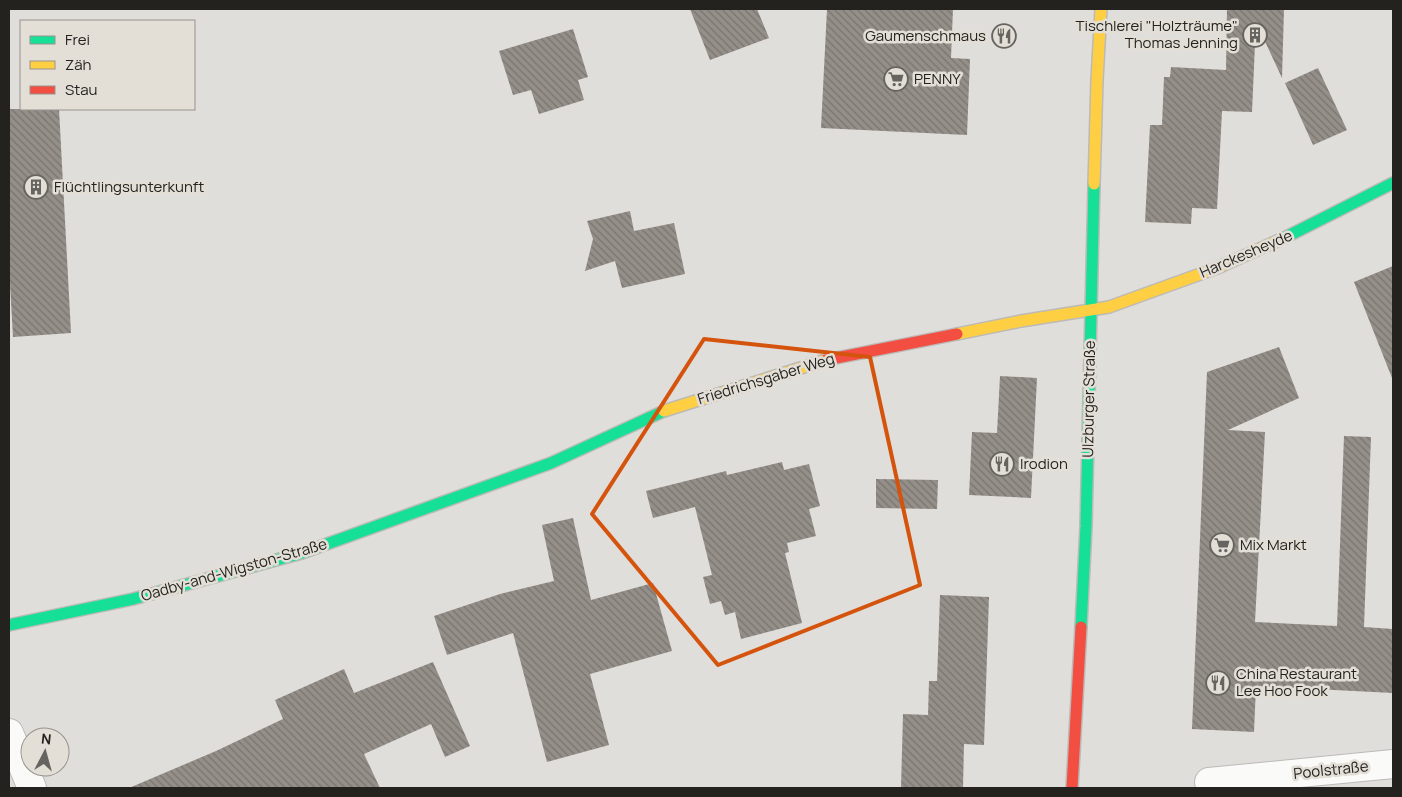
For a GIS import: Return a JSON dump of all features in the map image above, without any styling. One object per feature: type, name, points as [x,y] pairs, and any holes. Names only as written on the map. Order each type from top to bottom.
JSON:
[{"type":"main road","name":"Ulzburger Straße","points":[[1072,788],[1086,526],[1100,9]]},
{"type":"main road","name":"Harckesheyde","points":[[1092,310],[1109,307],[1217,268],[1285,239],[1393,183]]},
{"type":"main road","name":"Friedrichsgaber Weg","points":[[454,498],[551,463],[663,411],[834,358],[1021,321],[1092,310]]},
{"type":"main road","name":"Oadby-and-Wigston-Straße","points":[[9,625],[133,599],[302,553],[454,498]]},
{"type":"street","points":[[9,733],[32,788]]},
{"type":"street","name":"Poolstraße","points":[[1209,782],[1393,764]]},
{"type":"highlighted area","points":[[704,339],[870,357],[920,585],[718,665],[592,514]]},
{"type":"building","points":[[690,9],[757,9],[769,38],[710,60]]},
{"type":"building","name":"PENNY","points":[[827,9],[953,9],[951,58],[970,59],[967,135],[821,128]]},
{"type":"building","points":[[1227,9],[1284,9],[1282,78],[1256,22],[1252,112],[1222,111],[1217,209],[1192,208],[1191,224],[1145,222],[1150,125],[1162,125],[1164,77],[1170,77],[1171,67],[1226,70]]},
{"type":"building","points":[[573,29],[588,77],[578,80],[584,100],[539,114],[531,90],[513,95],[499,51]]},
{"type":"building","points":[[1318,68],[1347,130],[1313,145],[1285,83]]},
{"type":"building","name":"Flüchtlingsunterkunft","points":[[9,109],[59,110],[71,333],[13,337],[9,266]]},
{"type":"building","points":[[630,211],[634,231],[674,223],[685,274],[622,288],[615,261],[585,271],[593,239],[587,221]]},
{"type":"building","points":[[1393,266],[1393,377],[1392,378],[1354,282]]},
{"type":"building","points":[[1279,347],[1299,398],[1228,430],[1265,432],[1255,622],[1337,626],[1344,436],[1371,437],[1364,627],[1393,629],[1393,693],[1256,686],[1254,732],[1192,729],[1207,372]]},
{"type":"building","name":"Irodion","points":[[1000,376],[1037,378],[1031,498],[969,495],[972,432],[997,433]]},
{"type":"building","points":[[782,462],[784,470],[809,464],[820,506],[809,509],[816,536],[787,543],[789,552],[785,553],[802,623],[741,639],[735,612],[725,615],[721,601],[710,604],[703,577],[712,575],[695,507],[653,518],[646,491],[726,471],[727,475]]},
{"type":"building","points":[[876,479],[938,480],[937,509],[876,508]]},
{"type":"building","points":[[573,518],[591,600],[653,583],[672,651],[590,674],[609,745],[547,762],[513,633],[447,655],[434,616],[500,594],[554,581],[542,525]]},
{"type":"building","points":[[940,595],[989,597],[984,745],[964,744],[963,788],[901,788],[903,714],[928,715],[929,681],[937,681]]},
{"type":"building","points":[[433,662],[470,746],[445,757],[431,724],[364,754],[380,788],[129,788],[216,751],[283,719],[275,700],[344,669],[354,693]]},
{"type":"traffic: fast","points":[[1284,238],[1393,183]]},
{"type":"traffic: fast","points":[[1081,627],[1086,526],[1094,184]]},
{"type":"traffic: fast","points":[[9,625],[133,599],[302,553],[551,463],[664,411]]},
{"type":"traffic: slow","points":[[1094,184],[1101,9]]},
{"type":"traffic: slow","points":[[957,334],[1021,321],[1109,307],[1217,268],[1284,238]]},
{"type":"traffic: slow","points":[[664,411],[826,360]]},
{"type":"traffic: jam","points":[[826,360],[957,334]]},
{"type":"traffic: jam","points":[[1072,788],[1081,627]]},
{"type":"place","name":"Tischlerei \"Holzträume\" Thomas Jenning","points":[[1255,35]]},
{"type":"place","name":"Gaumenschmaus","points":[[1004,36]]},
{"type":"place","name":"PENNY","points":[[896,79]]},
{"type":"place","name":"Flüchtlingsunterkunft","points":[[36,187]]},
{"type":"place","name":"Irodion","points":[[1002,464]]},
{"type":"place","name":"Mix Markt","points":[[1222,545]]},
{"type":"place","name":"China Restaurant Lee Hoo Fook","points":[[1218,683]]}]
